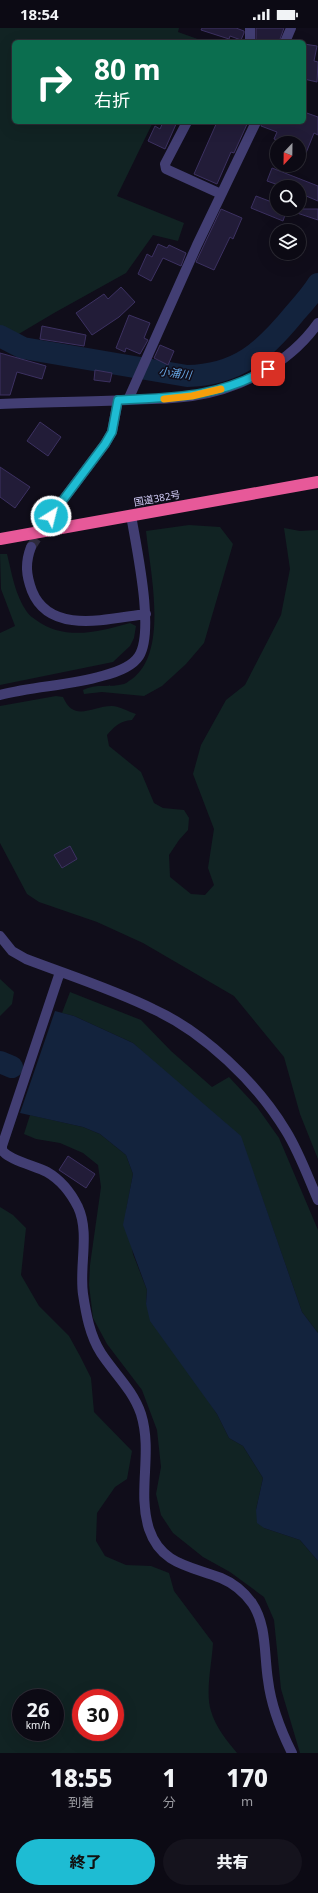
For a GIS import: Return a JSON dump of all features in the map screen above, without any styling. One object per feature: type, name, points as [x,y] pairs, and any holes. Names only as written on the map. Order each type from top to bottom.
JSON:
[{"type":"highway","name":"国道382号","points":[[0,539],[318,482]]},
{"type":"street","points":[[250,28],[250,40]]},
{"type":"street","points":[[286,40],[291,28]]},
{"type":"street","points":[[186,124],[165,164],[166,169],[221,194]]},
{"type":"street","points":[[51,516],[105,444],[112,432],[123,400],[138,377],[221,194],[255,124]]},
{"type":"street","points":[[0,404],[123,400],[192,396],[213,392],[250,379],[268,369],[296,348],[318,323]]},
{"type":"street","points":[[0,695],[103,676],[134,663],[144,646],[146,614],[131,515]]},
{"type":"street","points":[[31,547],[26,568],[28,582],[34,595],[42,606],[52,613],[73,621],[85,622],[146,614]]},
{"type":"street","points":[[0,936],[12,951],[26,959],[154,1009],[198,1036],[234,1066],[263,1099],[286,1131],[318,1200]]},
{"type":"street","points":[[60,972],[2,1146],[2,1150],[9,1156],[49,1173],[62,1183],[79,1209],[82,1220],[83,1239],[81,1265],[83,1294],[92,1333],[102,1354],[135,1399],[145,1429],[147,1447],[144,1508],[150,1532],[159,1547],[170,1557],[185,1567],[222,1578],[235,1586],[253,1605],[262,1624],[268,1682],[272,1700],[283,1735],[292,1753]]},
{"type":"shaded area","points":[[0,28],[179,28],[178,32],[200,40],[12,40],[12,124],[152,124],[117,196],[184,223],[178,241],[153,235],[126,273],[17,335],[0,328]]},
{"type":"shaded area","points":[[189,525],[220,527],[233,544],[204,643],[186,664],[162,686],[144,696],[102,692],[84,694],[83,690],[88,688],[125,684],[143,667],[150,650],[154,631],[153,588],[146,531]]},
{"type":"shaded area","points":[[284,528],[300,531],[318,530],[318,1159],[300,1114],[284,1057],[234,996],[143,943],[97,922],[39,902],[27,894],[0,843],[0,706],[56,696],[63,697],[67,705],[78,711],[112,706],[118,707],[136,714],[132,720],[118,724],[107,735],[109,746],[141,772],[154,803],[163,808],[184,810],[189,818],[188,830],[169,855],[170,877],[191,894],[205,895],[214,885],[208,868],[214,829],[193,774],[201,745],[226,700],[245,685],[281,615],[290,569]]},
{"type":"shaded area","points":[[0,554],[7,554],[14,584],[20,599],[27,612],[35,619],[47,627],[70,633],[94,632],[130,623],[136,626],[134,638],[130,646],[113,662],[0,685],[0,633],[15,626],[1,589]]},
{"type":"shaded area","points":[[0,979],[14,992],[12,1004],[0,1016]]},
{"type":"shaded area","points":[[70,992],[141,1020],[171,1051],[212,1087],[229,1077],[257,1107],[279,1138],[318,1230],[318,1333],[302,1312],[253,1172],[156,1065],[133,1043],[74,1016],[62,1013]]},
{"type":"shaded area","points":[[30,1115],[83,1127],[100,1134],[126,1155],[133,1174],[126,1211],[133,1254],[147,1290],[146,1304],[217,1414],[229,1438],[243,1446],[263,1478],[256,1510],[264,1528],[300,1540],[318,1561],[318,1753],[300,1753],[281,1689],[274,1620],[264,1597],[230,1572],[203,1557],[173,1533],[161,1515],[156,1494],[161,1467],[157,1430],[142,1390],[107,1344],[93,1318],[89,1285],[90,1265],[101,1187],[98,1165],[83,1153],[60,1143],[36,1139],[24,1134]]},
{"type":"shaded area","points":[[0,1207],[13,1215],[26,1228],[21,1275],[39,1306],[69,1336],[80,1356],[91,1378],[94,1412],[132,1451],[127,1479],[115,1487],[97,1513],[96,1541],[105,1556],[126,1565],[151,1566],[169,1573],[174,1591],[213,1643],[209,1703],[218,1728],[237,1753],[0,1753]]},
{"type":"water","points":[[55,1011],[74,1016],[133,1043],[241,1136],[302,1312],[318,1333],[318,1561],[300,1540],[264,1528],[257,1523],[256,1510],[263,1478],[243,1446],[229,1438],[217,1414],[150,1321],[146,1304],[147,1290],[123,1225],[133,1174],[126,1155],[100,1134],[83,1127],[20,1113]]},
{"type":"building","points":[[202,28],[236,28],[244,31],[244,33],[241,40],[230,36],[229,39],[201,30]]},
{"type":"building","points":[[256,28],[284,28],[280,40],[256,40]]},
{"type":"building","points":[[306,44],[317,46],[314,61],[318,62],[317,82],[306,79]]},
{"type":"building","points":[[306,113],[318,117],[318,135],[314,133],[306,153],[306,136],[275,136],[277,132],[261,126],[262,124],[306,124]]},
{"type":"building","points":[[162,124],[176,124],[165,149],[148,141],[155,126],[160,129]]},
{"type":"building","points":[[216,124],[247,124],[234,153],[231,152],[217,184],[194,174]]},
{"type":"building","points":[[270,172],[282,172],[303,180],[270,180],[270,182],[267,181]]},
{"type":"building","points":[[306,181],[318,186],[318,201],[306,196]]},
{"type":"building","points":[[256,196],[270,201],[270,216],[251,208]]},
{"type":"building","points":[[221,209],[242,218],[233,239],[230,237],[214,270],[196,262]]},
{"type":"building","points":[[306,209],[318,209],[318,220],[306,216]]},
{"type":"building","points":[[271,216],[285,216],[283,221]]},
{"type":"building","points":[[158,244],[167,248],[169,245],[186,253],[181,266],[163,258],[151,281],[138,274],[147,254],[152,257]]},
{"type":"building","points":[[121,287],[135,302],[119,317],[92,335],[76,313],[104,294],[108,299]]},
{"type":"building","points":[[129,315],[150,323],[144,338],[148,340],[140,354],[126,348],[125,352],[116,348]]},
{"type":"building","points":[[42,326],[86,335],[84,346],[40,339]]},
{"type":"building","points":[[160,345],[174,351],[168,365],[154,358]]},
{"type":"building","points":[[0,353],[46,366],[42,379],[17,372],[10,395],[0,395]]},
{"type":"building","points":[[95,370],[112,373],[110,382],[94,380]]},
{"type":"building","points":[[40,422],[61,437],[48,456],[27,441]]},
{"type":"building","points":[[0,467],[30,487],[15,508],[0,497]]},
{"type":"building","points":[[70,846],[77,859],[62,868],[54,855]]},
{"type":"building","points":[[68,1156],[95,1174],[86,1188],[59,1170]]},
{"type":"waterway","name":"小浦川","points":[[0,336],[23,348],[187,376],[205,375],[235,366],[261,349],[284,327],[318,284]]},
{"type":"waterway","points":[[0,1062],[12,1067]]},
{"type":"tunnel","points":[[31,547],[51,516]]},
{"type":"slow traffic","points":[[164,399],[192,396],[221,389]]},
{"type":"route","points":[[51,516],[80,475],[105,444],[112,432],[116,418],[118,400],[192,396],[213,392],[250,379],[268,369]]}]
